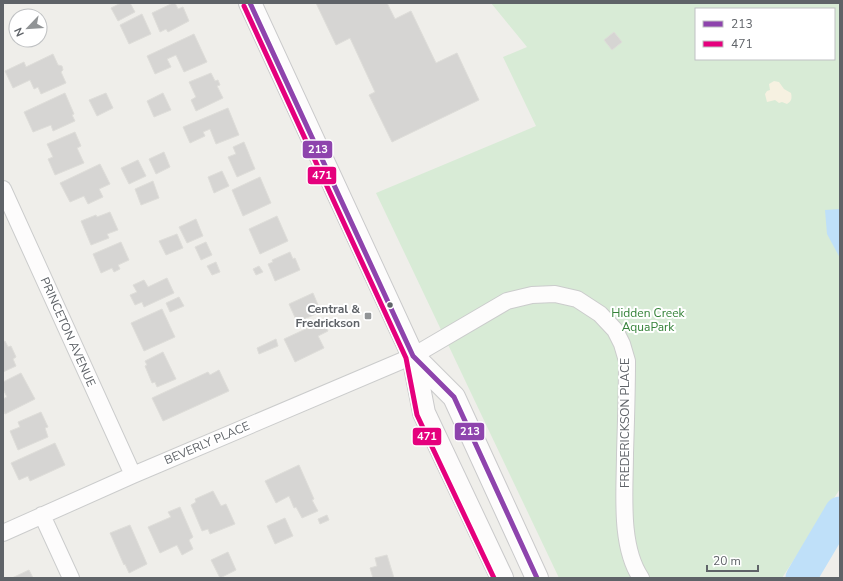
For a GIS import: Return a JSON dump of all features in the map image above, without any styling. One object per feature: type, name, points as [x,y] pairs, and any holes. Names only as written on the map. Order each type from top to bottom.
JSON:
[{"type":"main road","points":[[250,3],[413,356],[424,413],[502,578]]},
{"type":"main road","points":[[413,356],[454,397],[537,578]]},
{"type":"street","name":"PRINCETON AVENUE","points":[[3,189],[133,475]]},
{"type":"street","name":"FREDERICKSON PLACE","points":[[413,356],[507,301],[532,295],[555,294],[577,299],[600,314],[615,330],[622,344],[627,361],[624,511],[627,541],[637,573],[641,578]]},
{"type":"street","name":"BEVERLY PLACE","points":[[3,533],[133,475],[413,356]]},
{"type":"street","points":[[42,515],[71,578]]},
{"type":"green space","name":"Hidden Creek AquaPark","points":[[491,3],[840,3],[840,489],[782,578],[559,578],[376,193],[536,126],[503,57],[527,47]]},
{"type":"sand","points":[[774,81],[779,82],[784,89],[791,93],[792,96],[790,102],[787,104],[782,102],[779,103],[775,100],[767,102],[765,94],[770,90],[769,84]]},
{"type":"water","points":[[840,209],[840,258],[827,234],[825,210]]},
{"type":"building","points":[[121,3],[130,3],[135,12],[118,21],[111,8]]},
{"type":"building","points":[[175,3],[178,9],[183,7],[189,21],[168,32],[166,29],[160,32],[152,13]]},
{"type":"building","points":[[316,3],[387,3],[395,19],[411,11],[436,63],[457,53],[479,100],[392,142],[369,95],[375,92],[350,38],[336,45]]},
{"type":"building","points":[[142,14],[151,34],[129,44],[120,25]]},
{"type":"building","points":[[614,32],[622,42],[612,50],[604,40]]},
{"type":"building","points":[[194,34],[207,62],[184,72],[176,55],[167,59],[171,67],[155,74],[147,56]]},
{"type":"building","points":[[53,54],[58,65],[62,66],[63,70],[61,72],[66,83],[41,94],[38,87],[34,89],[30,80],[13,88],[5,71],[24,62],[26,67]]},
{"type":"building","points":[[211,73],[215,81],[218,80],[220,85],[217,86],[223,98],[196,111],[191,100],[196,97],[189,82]]},
{"type":"building","points":[[65,93],[74,114],[72,115],[75,121],[53,131],[51,125],[33,132],[24,112]]},
{"type":"building","points":[[106,93],[113,108],[97,116],[89,100]]},
{"type":"building","points":[[163,93],[171,110],[154,117],[147,101]]},
{"type":"building","points":[[228,108],[239,135],[216,144],[210,129],[203,132],[205,136],[190,143],[183,127]]},
{"type":"building","points":[[75,132],[81,146],[77,148],[84,163],[55,175],[48,159],[53,157],[47,144]]},
{"type":"building","points":[[244,142],[255,169],[237,177],[228,157],[236,154],[233,147]]},
{"type":"building","points":[[164,152],[170,167],[156,174],[149,159]]},
{"type":"building","points":[[138,160],[146,176],[129,184],[121,168]]},
{"type":"building","points":[[100,164],[110,184],[99,189],[103,197],[88,204],[84,196],[70,202],[60,183]]},
{"type":"building","points":[[222,171],[229,186],[214,193],[208,177]]},
{"type":"building","points":[[260,177],[271,203],[243,216],[232,190]]},
{"type":"building","points":[[153,181],[159,198],[141,205],[135,189]]},
{"type":"building","points":[[110,212],[118,230],[107,234],[109,238],[91,245],[81,221],[96,215],[97,217]]},
{"type":"building","points":[[277,216],[288,241],[260,254],[249,229]]},
{"type":"building","points":[[196,219],[203,236],[187,243],[179,227]]},
{"type":"building","points":[[177,234],[183,248],[166,255],[159,241]]},
{"type":"building","points":[[121,242],[129,260],[118,265],[120,269],[114,272],[112,268],[101,273],[93,254]]},
{"type":"building","points":[[206,242],[212,255],[201,260],[195,247]]},
{"type":"building","points":[[290,252],[293,259],[295,258],[300,270],[275,281],[268,264],[273,262],[272,260]]},
{"type":"building","points":[[216,262],[220,272],[212,275],[207,266]]},
{"type":"building","points":[[259,266],[263,272],[256,275],[253,269]]},
{"type":"building","points":[[167,278],[174,293],[144,307],[142,302],[135,305],[130,295],[137,292],[133,285],[144,280],[148,287]]},
{"type":"building","points":[[313,293],[321,312],[297,322],[289,304]]},
{"type":"building","points":[[179,297],[184,306],[170,312],[166,303]]},
{"type":"building","points":[[162,309],[175,337],[144,351],[131,323]]},
{"type":"building","points":[[323,321],[328,331],[318,336],[324,348],[295,362],[284,339]]},
{"type":"building","points":[[276,339],[278,346],[259,354],[257,348]]},
{"type":"building","points":[[5,341],[8,347],[11,346],[16,357],[13,359],[16,366],[3,372],[3,342]]},
{"type":"building","points":[[163,352],[176,379],[157,387],[155,382],[152,383],[145,366],[147,365],[145,361]]},
{"type":"building","points":[[219,370],[229,391],[163,421],[152,398],[208,372],[210,375]]},
{"type":"building","points":[[21,373],[35,399],[5,414],[3,410],[3,399],[7,397],[3,389],[3,382]]},
{"type":"building","points":[[41,412],[48,427],[45,428],[48,437],[18,450],[10,431],[20,427],[18,422]]},
{"type":"building","points":[[55,443],[65,465],[30,481],[28,476],[19,480],[11,463]]},
{"type":"building","points":[[299,465],[314,499],[312,500],[318,511],[302,518],[296,507],[294,508],[289,496],[276,503],[265,481]]},
{"type":"building","points":[[213,491],[221,506],[226,504],[235,524],[210,534],[208,529],[202,531],[191,505],[196,502],[195,499]]},
{"type":"building","points":[[180,507],[193,537],[189,540],[193,549],[182,555],[177,545],[160,553],[148,527],[171,517],[168,512]]},
{"type":"building","points":[[327,515],[329,520],[320,524],[318,519]]},
{"type":"building","points":[[285,518],[293,536],[275,544],[267,526]]},
{"type":"building","points":[[130,525],[147,564],[129,573],[110,533]]},
{"type":"building","points":[[228,552],[236,570],[220,578],[211,560]]},
{"type":"building","points":[[387,555],[394,578],[373,578],[370,568],[377,566],[375,558]]},
{"type":"building","points":[[29,570],[33,578],[12,578]]},
{"type":"waterway","points":[[801,578],[840,512]]},
{"type":"transit line","name":"213","points":[[250,3],[413,356],[454,397],[537,578]]},
{"type":"transit line","name":"471","points":[[244,6],[406,358],[417,415],[494,578]]},
{"type":"place","name":"Central & Fredrickson","points":[[368,316]]}]
